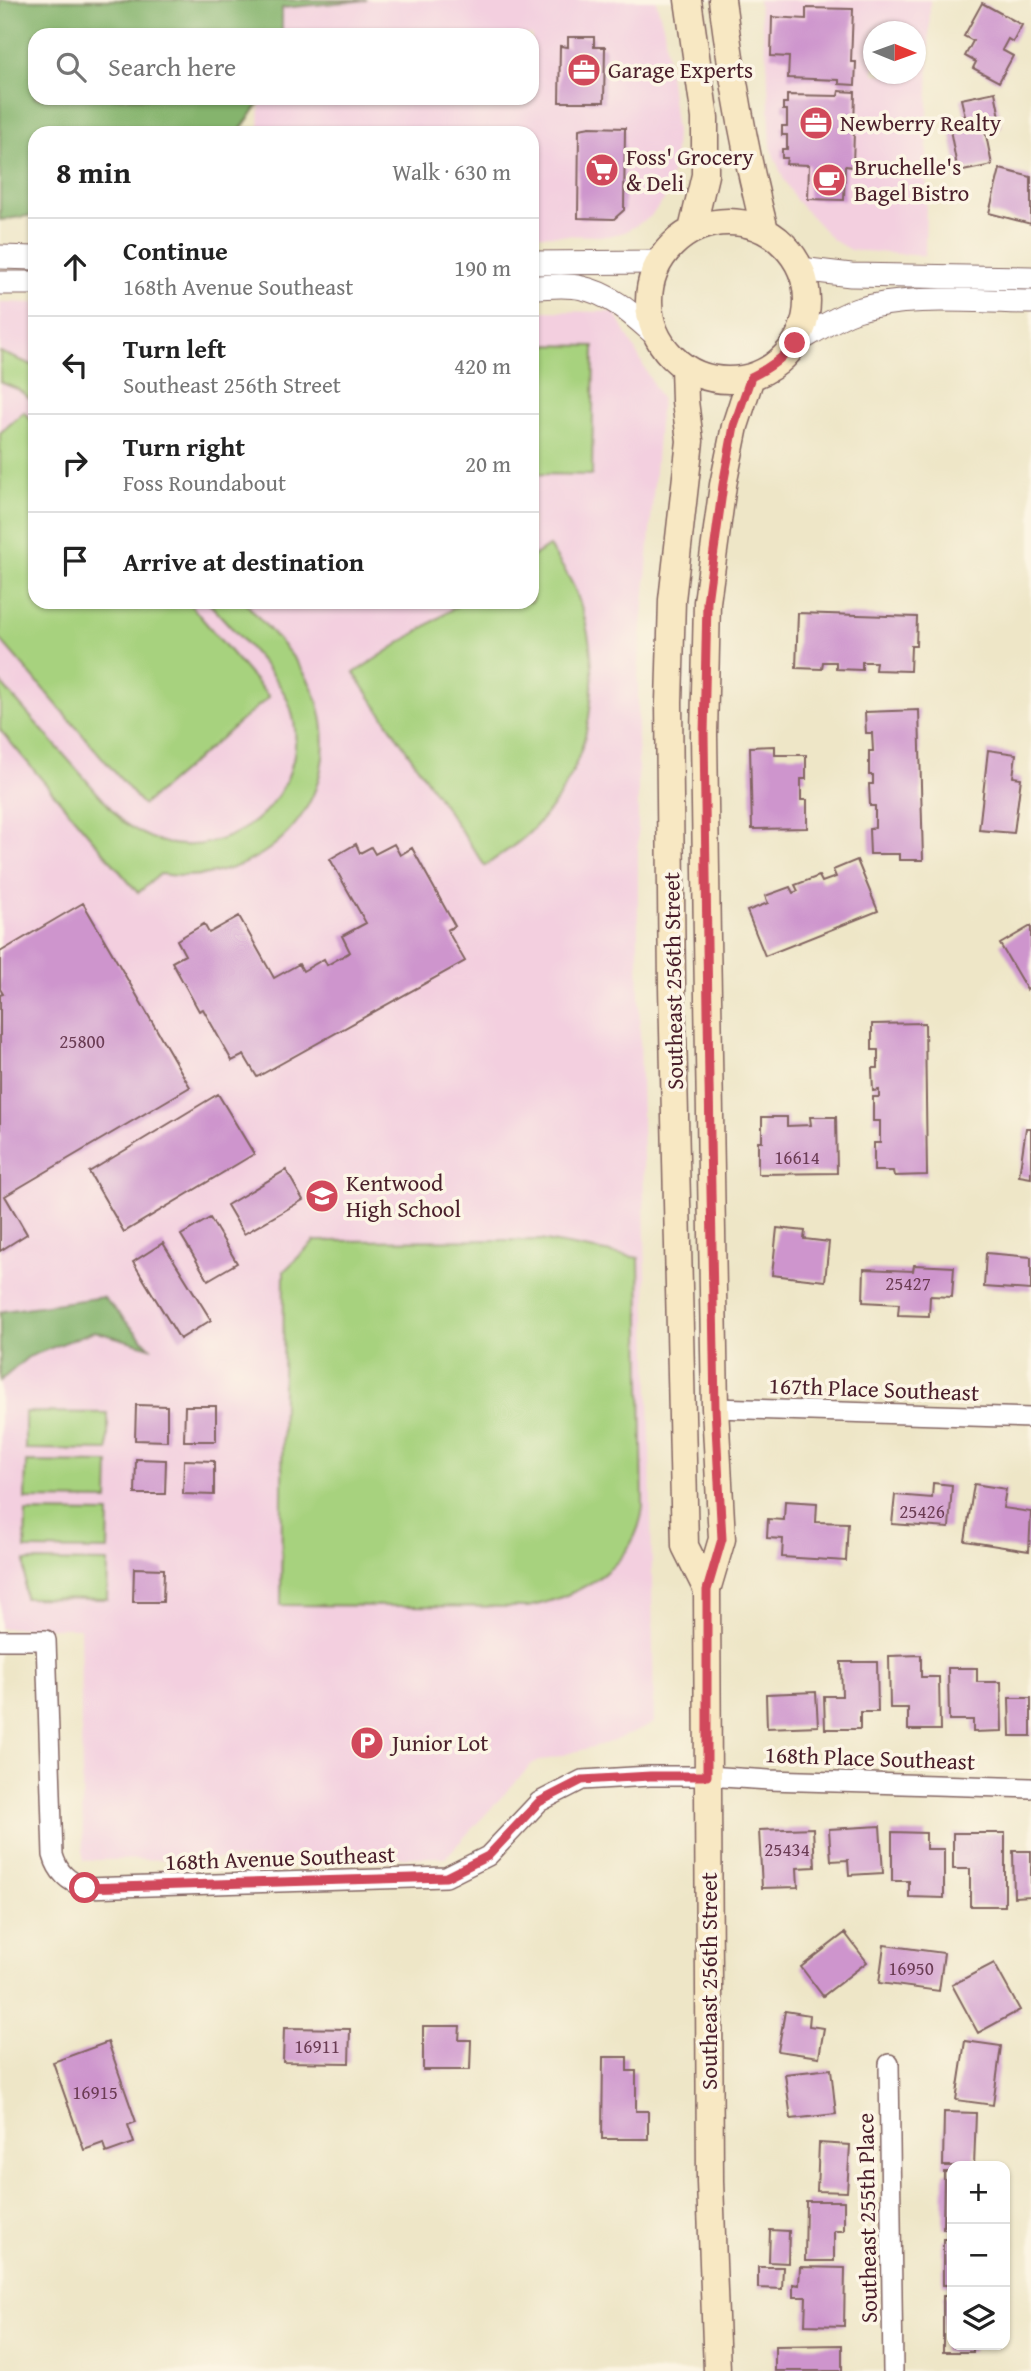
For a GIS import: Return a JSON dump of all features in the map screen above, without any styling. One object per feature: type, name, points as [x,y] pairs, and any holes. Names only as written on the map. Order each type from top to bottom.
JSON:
[{"type":"main road","points":[[688,0],[705,118],[705,175],[692,230]]},
{"type":"main road","points":[[722,0],[750,173],[765,230]]},
{"type":"main road","points":[[716,222],[741,222],[765,230],[786,247],[800,269],[807,294],[805,319],[795,343],[783,358],[751,377],[728,380],[705,377],[684,367],[668,354],[657,336],[649,312],[650,286],[658,262],[673,243],[692,230],[716,222]]},
{"type":"main road","name":"Southeast 256th Street","points":[[684,367],[690,440],[673,600],[669,702],[672,977],[685,1546],[707,1590]]},
{"type":"main road","name":"Southeast 256th Street","points":[[717,2371],[710,2182],[707,1590],[722,1539],[715,1408],[704,734],[707,602],[734,426],[751,377]]},
{"type":"main road","points":[[670,817],[691,845],[706,854]]},
{"type":"street","points":[[0,257],[28,258]]},
{"type":"street","points":[[539,263],[658,262]]},
{"type":"street","points":[[800,269],[851,275],[1031,278]]},
{"type":"street","points":[[0,283],[28,283]]},
{"type":"street","points":[[539,287],[581,287],[604,295],[627,310],[657,336]]},
{"type":"street","points":[[795,343],[855,311],[874,306],[905,302],[1031,302]]},
{"type":"street","name":"167th Place Southeast","points":[[715,1408],[1031,1418]]},
{"type":"street","name":"168th Avenue Southeast","points":[[0,1640],[46,1640],[53,1855],[57,1868],[65,1877],[85,1888],[446,1877],[488,1856],[539,1802],[582,1780],[707,1776]]},
{"type":"street","name":"168th Place Southeast","points":[[707,1776],[1031,1788]]},
{"type":"street","name":"Southeast 255th Place","points":[[890,2064],[893,2371]]},
{"type":"shaded area","points":[[261,0],[656,0],[664,29],[676,132],[674,167],[664,200],[650,217],[625,232],[608,236],[539,235],[539,126],[259,126],[260,105],[539,105],[539,28],[260,28]]},
{"type":"shaded area","points":[[758,0],[930,0],[925,256],[850,250],[833,240],[796,200],[771,149],[767,61]]},
{"type":"shaded area","name":"Kentwood High School","points":[[0,302],[28,303],[28,609],[539,609],[539,311],[615,312],[661,399],[638,677],[638,955],[654,1723],[611,1742],[533,1763],[446,1857],[83,1860],[80,1628],[0,1628]]},
{"type":"green space","points":[[0,0],[367,0],[282,8],[282,28],[28,28],[28,105],[258,105],[243,126],[28,126],[28,216],[0,220]]},
{"type":"green space","points":[[539,345],[594,346],[592,475],[539,474]]},
{"type":"green space","points":[[0,352],[28,363],[28,397],[0,382]]},
{"type":"green space","points":[[24,412],[28,416],[28,609],[194,609],[269,697],[143,805],[0,639],[0,433]]},
{"type":"green space","points":[[549,546],[576,592],[586,623],[591,655],[589,718],[581,749],[569,778],[553,805],[527,835],[485,866],[354,673],[452,609],[539,609],[539,552]]},
{"type":"green space","points":[[214,609],[251,609],[286,648],[312,687],[324,738],[320,773],[308,805],[289,832],[263,853],[232,868],[197,875],[160,874],[138,893],[0,730],[0,682],[123,822],[166,843],[208,843],[233,835],[254,821],[272,804],[285,782],[293,758],[295,733],[290,706],[285,694],[254,652]]},
{"type":"green space","points":[[540,1240],[639,1258],[643,1507],[630,1546],[603,1575],[586,1586],[548,1602],[528,1607],[281,1605],[284,1271],[315,1241]]},
{"type":"green space","points":[[103,1297],[150,1347],[94,1331],[28,1357],[0,1381],[0,1313]]},
{"type":"green space","points":[[25,1412],[108,1413],[108,1450],[25,1449]]},
{"type":"green space","points":[[26,1462],[109,1463],[108,1500],[25,1499]]},
{"type":"green space","points":[[26,1512],[109,1513],[108,1550],[25,1549]]},
{"type":"green space","points":[[25,1561],[108,1562],[107,1599],[25,1598]]},
{"type":"building","points":[[982,3],[1022,25],[1013,42],[1008,39],[1002,50],[1013,56],[999,82],[973,68],[976,62],[965,56],[973,41],[964,36]]},
{"type":"building","points":[[806,8],[853,9],[851,62],[856,62],[855,85],[839,84],[839,80],[788,78],[789,57],[771,56],[772,17],[806,19]]},
{"type":"building","points":[[568,37],[594,37],[594,47],[605,47],[604,102],[559,102],[560,46],[568,47]]},
{"type":"building","points":[[839,91],[855,92],[853,167],[845,166],[844,200],[808,199],[809,165],[786,164],[787,158],[782,158],[782,149],[787,149],[787,135],[782,135],[782,126],[787,126],[787,110],[783,110],[783,103],[787,103],[787,95],[838,96]]},
{"type":"building","points":[[995,92],[1002,127],[985,130],[992,165],[958,172],[948,119],[965,116],[961,99]]},
{"type":"building","name":"Foss' Grocery & Deli","points":[[625,128],[624,210],[614,219],[578,218],[579,129]]},
{"type":"building","points":[[1000,169],[1031,177],[1031,224],[989,213]]},
{"type":"building","points":[[798,613],[917,617],[916,646],[911,646],[910,671],[875,670],[876,662],[862,662],[862,670],[836,669],[836,662],[823,662],[822,669],[796,668]]},
{"type":"building","points":[[919,710],[923,860],[899,860],[899,854],[870,854],[869,829],[875,828],[875,806],[870,806],[869,784],[873,784],[873,775],[869,775],[869,751],[873,751],[872,733],[866,733],[865,712]]},
{"type":"building","points":[[775,746],[775,755],[806,755],[806,779],[801,779],[801,800],[807,800],[807,828],[752,829],[750,747]]},
{"type":"building","points":[[988,750],[1016,754],[1013,777],[1021,778],[1014,833],[979,830]]},
{"type":"building","points":[[356,844],[360,853],[371,847],[375,854],[394,844],[400,855],[412,848],[455,926],[447,930],[465,961],[257,1077],[244,1055],[232,1061],[203,1009],[199,1011],[172,962],[185,955],[177,940],[204,924],[209,933],[239,916],[274,978],[299,964],[303,971],[324,959],[327,965],[350,952],[342,936],[366,923],[330,859]]},
{"type":"building","points":[[857,860],[878,911],[765,956],[747,911],[768,903],[765,896],[790,887],[793,893],[798,891],[795,885],[819,876],[822,882],[836,877],[833,870]]},
{"type":"building","points":[[83,903],[190,1087],[5,1196],[27,1234],[0,1251],[0,995],[3,994],[0,989],[0,952]]},
{"type":"building","points":[[1031,926],[1031,987],[1027,990],[1000,944]]},
{"type":"building","points":[[925,1023],[927,1175],[894,1176],[893,1171],[874,1171],[874,1143],[880,1143],[880,1121],[873,1121],[873,1097],[879,1097],[879,1090],[873,1091],[872,1068],[878,1068],[878,1050],[872,1050],[872,1024]]},
{"type":"building","points":[[218,1094],[254,1154],[124,1232],[89,1172]]},
{"type":"building","points":[[762,1117],[787,1117],[787,1126],[811,1125],[810,1117],[836,1117],[837,1173],[758,1174],[758,1141],[762,1141]]},
{"type":"building","points":[[1026,1128],[1031,1128],[1031,1178],[1019,1176]]},
{"type":"building","points":[[286,1170],[303,1200],[244,1234],[227,1205]]},
{"type":"building","points":[[210,1218],[237,1263],[208,1280],[181,1235]]},
{"type":"building","points":[[777,1228],[805,1231],[804,1239],[829,1242],[825,1281],[772,1275]]},
{"type":"building","points":[[163,1243],[211,1320],[180,1339],[133,1262]]},
{"type":"building","points":[[986,1253],[1031,1257],[1031,1290],[984,1287]]},
{"type":"building","points":[[914,1265],[954,1267],[952,1297],[930,1296],[929,1316],[898,1315],[899,1304],[863,1302],[864,1269],[913,1271]]},
{"type":"building","points":[[136,1405],[167,1406],[167,1441],[135,1440]]},
{"type":"building","points":[[185,1406],[216,1406],[216,1441],[184,1441]]},
{"type":"building","points":[[136,1459],[166,1460],[165,1494],[135,1494]]},
{"type":"building","points":[[184,1460],[214,1461],[214,1495],[183,1494]]},
{"type":"building","points":[[933,1483],[952,1485],[949,1528],[892,1524],[895,1495],[932,1498]]},
{"type":"building","points":[[974,1484],[1006,1489],[1003,1508],[1031,1512],[1029,1551],[965,1541]]},
{"type":"building","points":[[785,1501],[817,1503],[816,1522],[848,1523],[846,1561],[782,1557],[783,1539],[767,1538],[768,1519],[784,1520]]},
{"type":"building","points":[[134,1568],[164,1569],[163,1602],[133,1602]]},
{"type":"building","points":[[921,1655],[921,1677],[939,1677],[940,1730],[908,1730],[908,1708],[890,1708],[889,1656]]},
{"type":"building","points":[[841,1662],[877,1662],[878,1712],[860,1712],[860,1729],[825,1729],[824,1696],[842,1696]]},
{"type":"building","points":[[948,1668],[977,1668],[977,1682],[1001,1682],[1002,1731],[973,1732],[973,1720],[949,1720]]},
{"type":"building","points":[[816,1692],[818,1726],[767,1728],[766,1694]]},
{"type":"building","points":[[1009,1698],[1031,1698],[1031,1736],[1010,1736]]},
{"type":"building","points":[[880,1826],[883,1873],[849,1875],[848,1860],[831,1861],[829,1829]]},
{"type":"building","points":[[813,1828],[815,1867],[797,1868],[798,1887],[762,1888],[759,1830]]},
{"type":"building","points":[[892,1832],[926,1833],[926,1849],[944,1849],[944,1898],[909,1897],[909,1881],[892,1881]]},
{"type":"building","points":[[953,1833],[1005,1833],[1005,1906],[970,1906],[970,1869],[953,1869]]},
{"type":"building","points":[[1013,1851],[1031,1851],[1031,1896],[1014,1897]]},
{"type":"building","points":[[845,1933],[867,1962],[823,1996],[801,1967]]},
{"type":"building","points":[[884,1945],[944,1953],[939,1991],[879,1983]]},
{"type":"building","points":[[994,1963],[1020,2010],[978,2033],[952,1985]]},
{"type":"building","points":[[785,2011],[810,2015],[809,2026],[824,2028],[819,2057],[778,2051]]},
{"type":"building","points":[[423,2026],[460,2026],[459,2040],[471,2040],[470,2070],[423,2070]]},
{"type":"building","points":[[284,2028],[350,2029],[349,2063],[283,2062]]},
{"type":"building","points":[[965,2041],[1001,2046],[993,2105],[956,2100]]},
{"type":"building","points":[[108,2042],[136,2122],[128,2125],[134,2143],[106,2153],[103,2143],[84,2150],[53,2062]]},
{"type":"building","points":[[603,2057],[627,2057],[627,2071],[636,2071],[636,2111],[648,2111],[648,2139],[602,2139]]},
{"type":"building","points":[[831,2069],[836,2114],[791,2119],[785,2074]]},
{"type":"building","points":[[944,2112],[976,2113],[974,2161],[947,2161],[947,2166],[943,2166]]},
{"type":"building","points":[[819,2143],[850,2145],[847,2192],[817,2191]]},
{"type":"building","points":[[944,2172],[947,2172],[947,2229],[943,2229]]},
{"type":"building","points":[[806,2201],[844,2201],[844,2231],[834,2231],[834,2261],[805,2261]]},
{"type":"building","points":[[770,2230],[789,2231],[788,2263],[769,2262]]},
{"type":"building","points":[[943,2239],[947,2239],[947,2285],[943,2285]]},
{"type":"building","points":[[758,2267],[783,2267],[782,2289],[758,2288]]},
{"type":"building","points":[[800,2267],[845,2268],[844,2326],[805,2325],[806,2297],[793,2297],[793,2284],[799,2285]]},
{"type":"building","points":[[943,2296],[947,2296],[947,2350],[973,2352],[943,2352]]},
{"type":"building","points":[[842,2345],[842,2371],[775,2371],[775,2346]]},
{"type":"place","name":"Garage Experts","points":[[584,70]]},
{"type":"place","name":"Newberry Realty","points":[[816,123]]},
{"type":"place","name":"Foss' Grocery & Deli","points":[[602,170]]},
{"type":"place","name":"Bruchelle's Bagel Bistro","points":[[829,180]]},
{"type":"place","name":"Kentwood High School","points":[[322,1196]]},
{"type":"place","name":"Junior Lot","points":[[367,1743]]},
{"type":"route","points":[[85,1888],[446,1877],[488,1856],[539,1802],[582,1780],[707,1776],[707,1590],[722,1539],[715,1408],[709,1083],[704,734],[707,602],[734,426],[751,377],[783,358],[795,343]]}]
